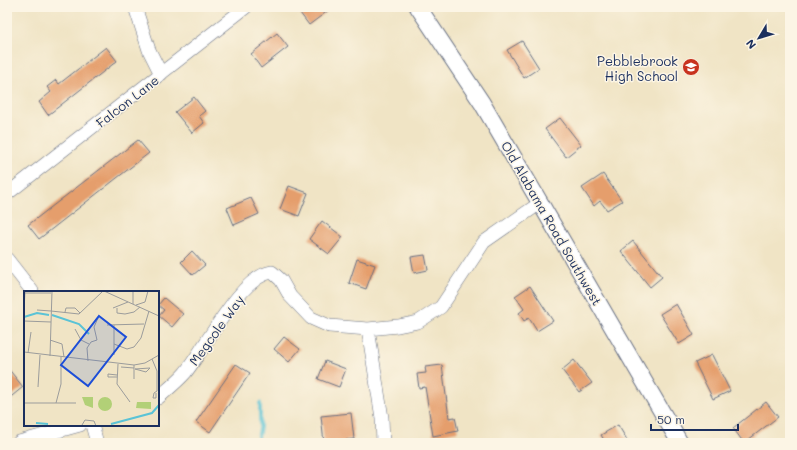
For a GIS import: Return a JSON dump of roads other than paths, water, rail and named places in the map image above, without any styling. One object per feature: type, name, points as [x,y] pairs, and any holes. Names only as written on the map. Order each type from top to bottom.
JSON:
[{"type":"street","points":[[135,7],[149,50],[161,74]]},
{"type":"street","name":"Falcon Lane","points":[[7,194],[246,7]]},
{"type":"street","name":"Old Alabama Road Southwest","points":[[418,7],[482,103],[680,443]]},
{"type":"street","name":"Megcole Way","points":[[159,397],[185,373],[235,300],[264,273],[272,272],[281,280],[290,296],[312,318],[329,326],[368,329],[418,322],[441,307],[484,242],[540,203]]},
{"type":"street","points":[[7,259],[32,290]]},
{"type":"street","points":[[368,329],[382,418],[383,443]]},
{"type":"street","points":[[19,442],[76,426]]},
{"type":"street","points":[[92,426],[97,443]]},
{"type":"waterway","points":[[257,443],[260,428],[260,403]]},
{"type":"place","name":"Pebblebrook High School","points":[[691,67]]}]
